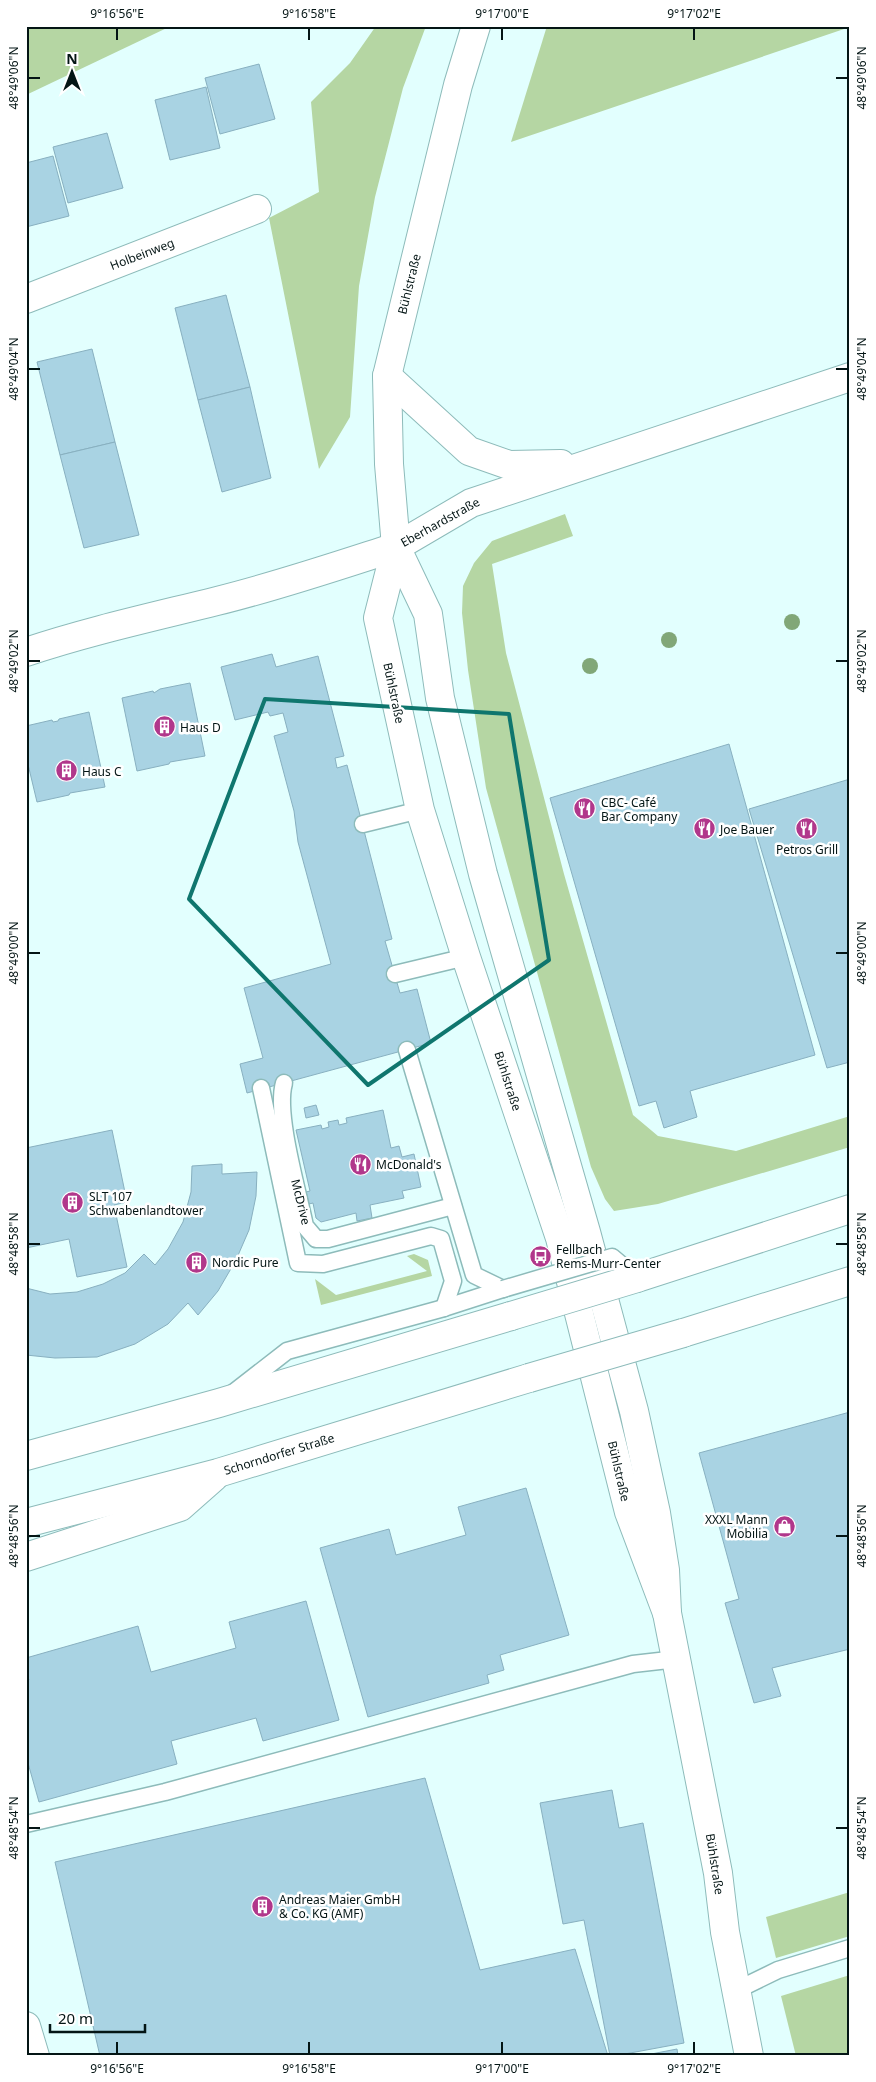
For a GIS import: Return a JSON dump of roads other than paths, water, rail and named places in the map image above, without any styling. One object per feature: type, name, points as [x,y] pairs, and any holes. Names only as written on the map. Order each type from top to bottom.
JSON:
[{"type":"main road","name":"Bühlstraße","points":[[476,26],[456,94],[387,376],[389,464],[396,547],[378,618],[420,810],[466,957],[560,1238],[629,1512],[667,1613],[718,1873],[725,1932],[749,2056]]},
{"type":"main road","name":"Holbeinweg","points":[[26,299],[257,209]]},
{"type":"main road","points":[[387,376],[469,451],[508,465],[585,464]]},
{"type":"main road","name":"Eberhardstraße","points":[[26,652],[124,623],[219,601],[396,547],[471,503],[850,377]]},
{"type":"main road","name":"Bühlstraße","points":[[396,547],[428,614],[440,698],[483,874],[586,1232],[634,1411],[656,1513],[665,1570],[667,1613]]},
{"type":"main road","points":[[26,1456],[219,1403],[664,1271],[850,1209]]},
{"type":"main road","name":"Schorndorfer Straße","points":[[26,1523],[218,1473],[850,1281]]},
{"type":"main road","points":[[26,1557],[180,1507],[218,1473]]},
{"type":"main road","points":[[26,2026],[34,2056]]},
{"type":"lane","points":[[363,824],[420,810]]},
{"type":"lane","points":[[394,974],[466,957]]},
{"type":"lane","points":[[407,1050],[474,1275],[503,1290]]},
{"type":"lane","name":"McDrive","points":[[284,1083],[280,1095],[285,1130],[305,1226],[316,1239],[328,1239],[453,1206]]},
{"type":"lane","points":[[261,1088],[298,1263],[323,1264],[431,1236],[441,1239],[453,1281],[444,1308]]},
{"type":"lane","points":[[219,1403],[287,1351],[444,1308],[612,1258],[637,1278]]},
{"type":"lane","points":[[26,1824],[165,1792],[633,1664],[677,1658]]},
{"type":"lane","points":[[737,1990],[778,1970],[850,1948]]},
{"type":"place","name":"Haus D","points":[[164,727]]},
{"type":"place","name":"Haus C","points":[[66,771]]},
{"type":"place","name":"CBC- Café Bar Company","points":[[585,809]]},
{"type":"place","name":"Petros Grill","points":[[807,828]]},
{"type":"place","name":"Joe Bauer","points":[[704,829]]},
{"type":"place","name":"McDonald's","points":[[360,1164]]},
{"type":"place","name":"SLT 107 Schwabenlandtower","points":[[73,1203]]},
{"type":"place","name":"Fellbach Rems-Murr-Center","points":[[540,1256]]},
{"type":"place","name":"Nordic Pure","points":[[196,1262]]},
{"type":"place","name":"XXXL Mann Mobilia","points":[[784,1526]]},
{"type":"place","name":"Andreas Maier GmbH & Co. KG (AMF)","points":[[263,1906]]}]
